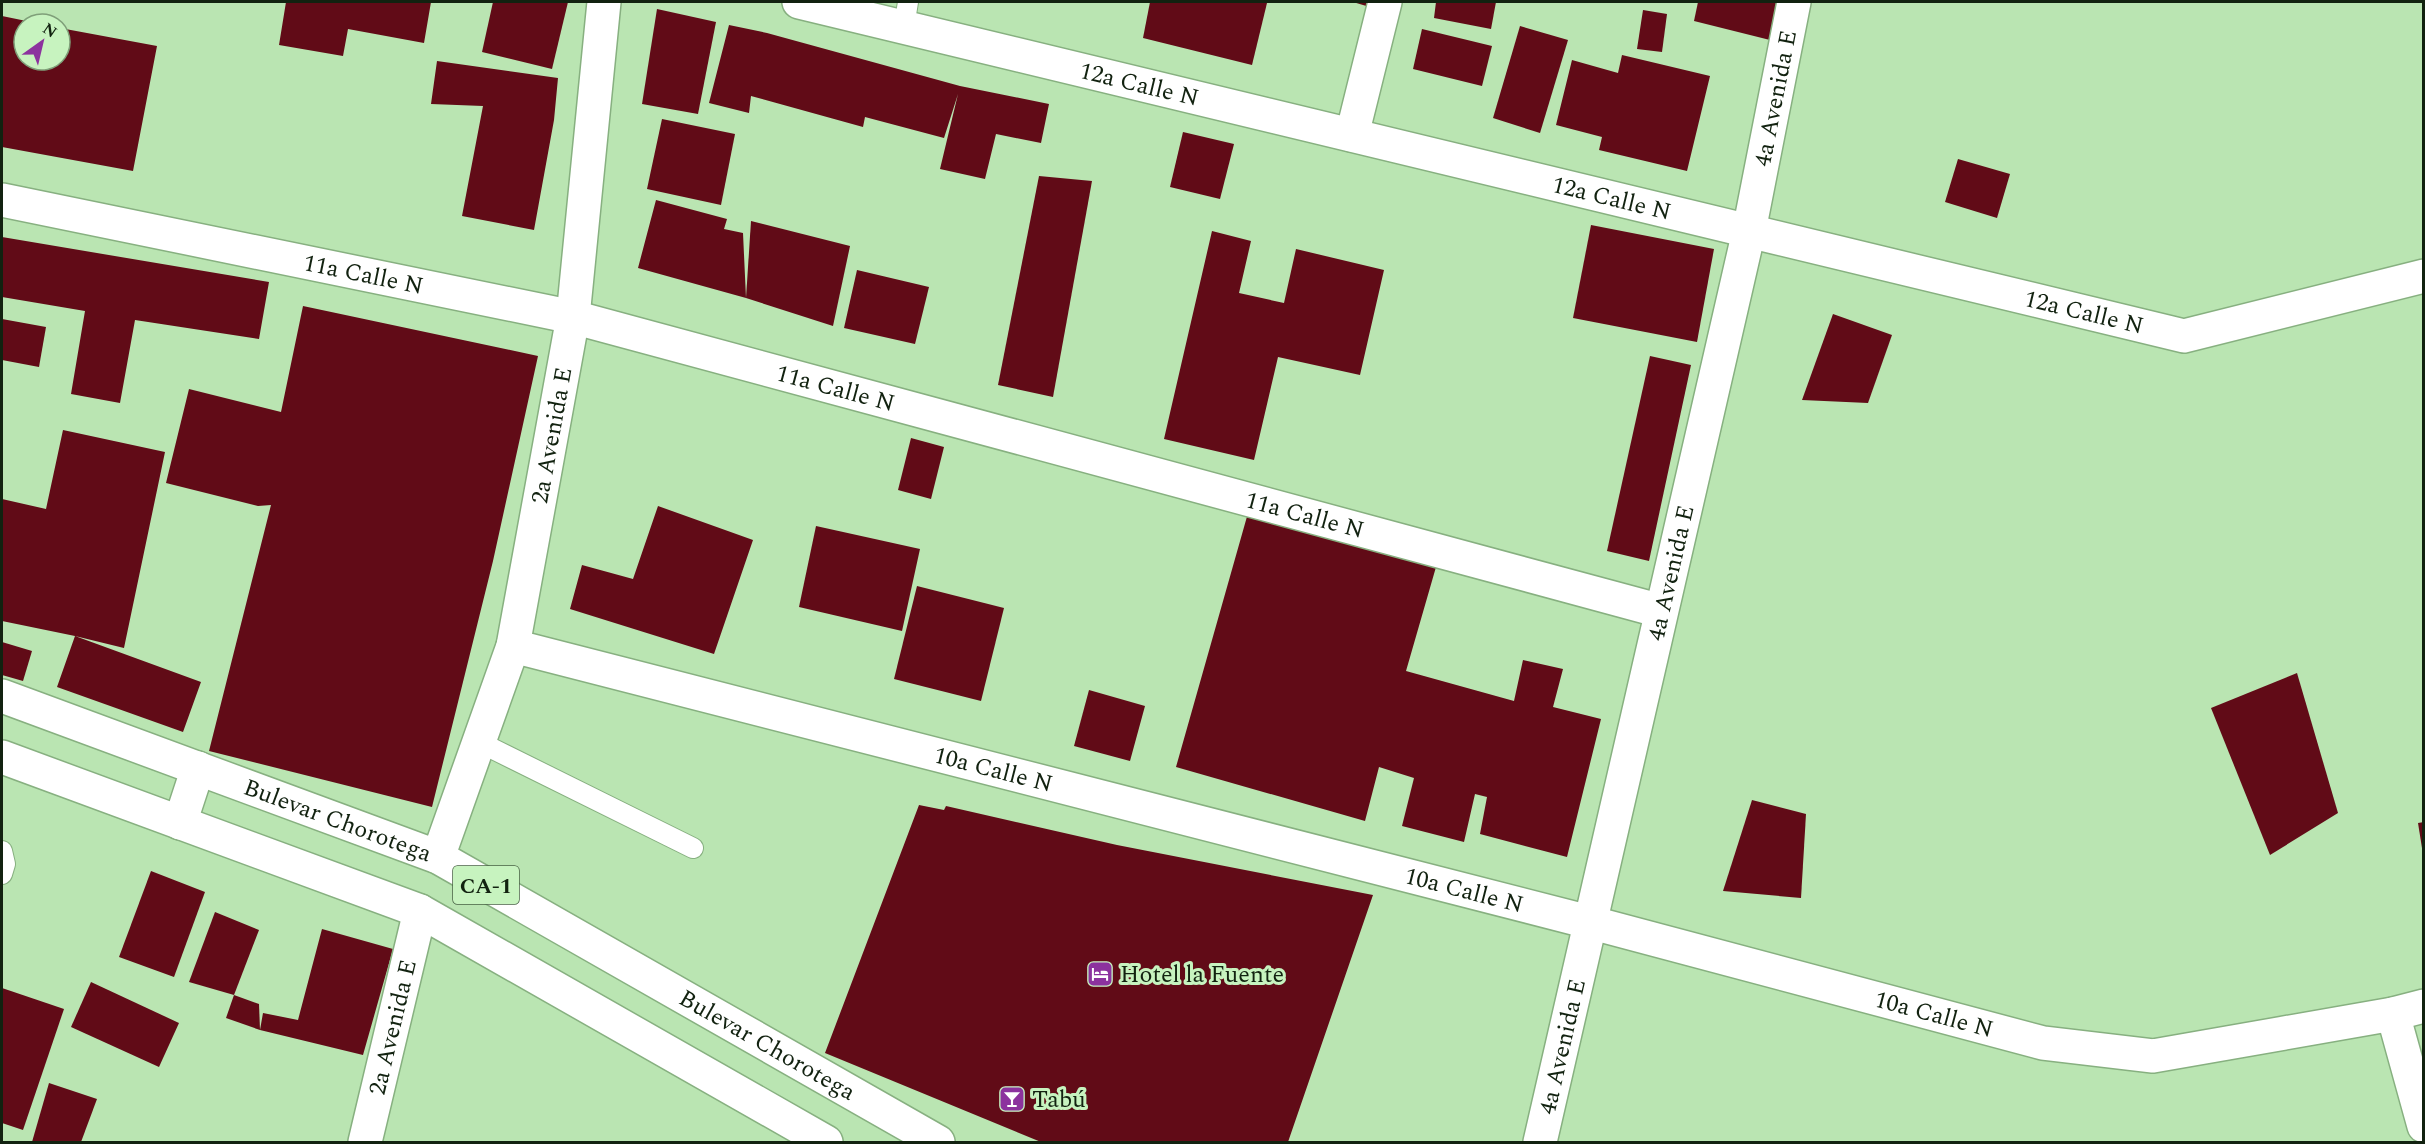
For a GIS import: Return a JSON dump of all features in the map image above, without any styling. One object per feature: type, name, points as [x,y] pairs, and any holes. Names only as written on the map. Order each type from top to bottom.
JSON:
[{"type":"main road","name":"2a Avenida E","points":[[438,857],[513,646],[573,317],[604,2]]},
{"type":"main road","name":"12a Calle N","points":[[799,2],[906,14],[1352,135],[2184,336],[2424,276]]},
{"type":"main road","points":[[1352,135],[1385,2]]},
{"type":"main road","name":"4a Avenida E","points":[[1540,1143],[1749,231],[1794,2]]},
{"type":"main road","name":"11a Calle N","points":[[2,200],[573,317],[1661,611]]},
{"type":"main road","name":"10a Calle N","points":[[513,646],[1589,922],[2043,1043],[2153,1056],[2408,1010]]},
{"type":"main road","name":"Bulevar Chorotega","points":[[2,696],[438,857],[938,1143]]},
{"type":"main road","name":"CA-1","points":[[2,758],[420,911],[826,1143]]},
{"type":"main road","points":[[180,823],[198,768]]},
{"type":"main road","name":"2a Avenida E","points":[[365,1143],[420,911]]},
{"type":"main road","points":[[2408,1010],[2424,1126]]},
{"type":"lane","points":[[479,742],[693,848]]},
{"type":"lane","points":[[2,851],[5,864],[2,874]]},
{"type":"building","points":[[286,2],[431,2],[424,43],[348,29],[343,56],[279,45]]},
{"type":"building","points":[[493,2],[568,2],[552,69],[482,52]]},
{"type":"building","points":[[1150,2],[1267,3],[1252,65],[1143,38]]},
{"type":"building","points":[[1353,2],[1375,2],[1373,8]]},
{"type":"building","points":[[1436,2],[1496,2],[1491,29],[1434,18]]},
{"type":"building","points":[[1698,2],[1781,2],[1770,40],[1694,21]]},
{"type":"building","points":[[657,9],[716,22],[698,114],[642,104]]},
{"type":"building","points":[[1643,10],[1667,14],[1662,52],[1637,49]]},
{"type":"building","points":[[2,16],[12,18],[12,72],[72,72],[72,30],[157,46],[133,171],[2,147]]},
{"type":"building","points":[[729,25],[767,33],[960,86],[1049,104],[1041,143],[996,134],[985,179],[940,169],[958,94],[944,138],[865,117],[863,127],[751,96],[749,113],[709,103]]},
{"type":"building","points":[[1520,26],[1568,40],[1540,133],[1493,118]]},
{"type":"building","points":[[1422,29],[1492,46],[1482,86],[1413,69]]},
{"type":"building","points":[[1622,55],[1710,76],[1687,171],[1599,150],[1602,137],[1556,125],[1572,60],[1618,73]]},
{"type":"building","points":[[437,61],[558,78],[554,120],[534,230],[462,216],[483,106],[431,104]]},
{"type":"building","points":[[662,119],[735,134],[721,205],[647,189]]},
{"type":"building","points":[[1183,132],[1234,144],[1220,199],[1170,187]]},
{"type":"building","points":[[1958,159],[2010,174],[1997,218],[1945,202]]},
{"type":"building","points":[[1039,176],[1092,181],[1053,397],[998,385]]},
{"type":"building","points":[[656,200],[727,219],[724,229],[743,233],[746,298],[638,268]]},
{"type":"building","points":[[751,221],[850,246],[833,326],[746,298]]},
{"type":"building","points":[[1591,225],[1714,249],[1697,342],[1573,318]]},
{"type":"building","points":[[1212,231],[1251,241],[1239,293],[1284,303],[1296,249],[1384,270],[1360,375],[1278,357],[1254,460],[1164,439]]},
{"type":"building","points":[[2,237],[269,282],[259,339],[135,320],[120,403],[71,394],[85,311],[2,297]]},
{"type":"building","points":[[857,270],[929,287],[915,344],[844,328]]},
{"type":"building","points":[[303,306],[538,356],[493,561],[432,807],[209,751],[271,505],[258,506],[166,483],[189,389],[281,412]]},
{"type":"building","points":[[1833,314],[1892,335],[1868,403],[1802,400]]},
{"type":"building","points":[[2,319],[46,327],[39,367],[2,360]]},
{"type":"building","points":[[1650,356],[1691,365],[1649,561],[1607,551]]},
{"type":"building","points":[[63,430],[165,452],[124,648],[2,621],[2,499],[46,509]]},
{"type":"building","points":[[911,438],[944,447],[931,499],[898,490]]},
{"type":"building","points":[[658,506],[753,540],[714,654],[570,609],[582,565],[633,579]]},
{"type":"building","points":[[1248,513],[1436,567],[1406,671],[1514,701],[1523,660],[1563,669],[1553,707],[1601,719],[1567,857],[1480,834],[1487,797],[1475,794],[1464,842],[1402,826],[1414,778],[1379,767],[1365,821],[1176,767]]},
{"type":"building","points":[[816,526],[920,549],[902,631],[799,607]]},
{"type":"building","points":[[917,586],[1004,608],[981,701],[894,679]]},
{"type":"building","points":[[75,636],[201,682],[183,732],[57,687]]},
{"type":"building","points":[[2,642],[32,651],[23,681],[2,675]]},
{"type":"building","points":[[2297,673],[2338,813],[2270,855],[2211,708]]},
{"type":"building","points":[[1089,690],[1145,706],[1130,761],[1074,746]]},
{"type":"building","points":[[1752,800],[1806,814],[1801,898],[1723,891]]},
{"type":"building","name":"Hotel la Fuente","points":[[919,805],[944,810],[946,806],[1117,845],[1373,895],[1288,1142],[1041,1142],[825,1053]]},
{"type":"building","points":[[2424,822],[2424,848],[2422,848],[2418,823]]},
{"type":"building","points":[[151,871],[205,892],[174,977],[119,957]]},
{"type":"building","points":[[215,912],[259,930],[234,995],[189,982]]},
{"type":"building","points":[[322,929],[393,949],[363,1055],[260,1030],[263,1013],[298,1020]]},
{"type":"building","points":[[91,982],[179,1023],[159,1067],[71,1027]]},
{"type":"building","points":[[2,988],[64,1009],[23,1130],[2,1123]]},
{"type":"building","points":[[234,995],[259,1004],[260,1030],[226,1018]]},
{"type":"building","points":[[49,1083],[97,1099],[81,1142],[32,1142]]},
{"type":"place","name":"Hotel la Fuente","points":[[1100,974]]},
{"type":"place","name":"Tabú","points":[[1012,1099]]}]
